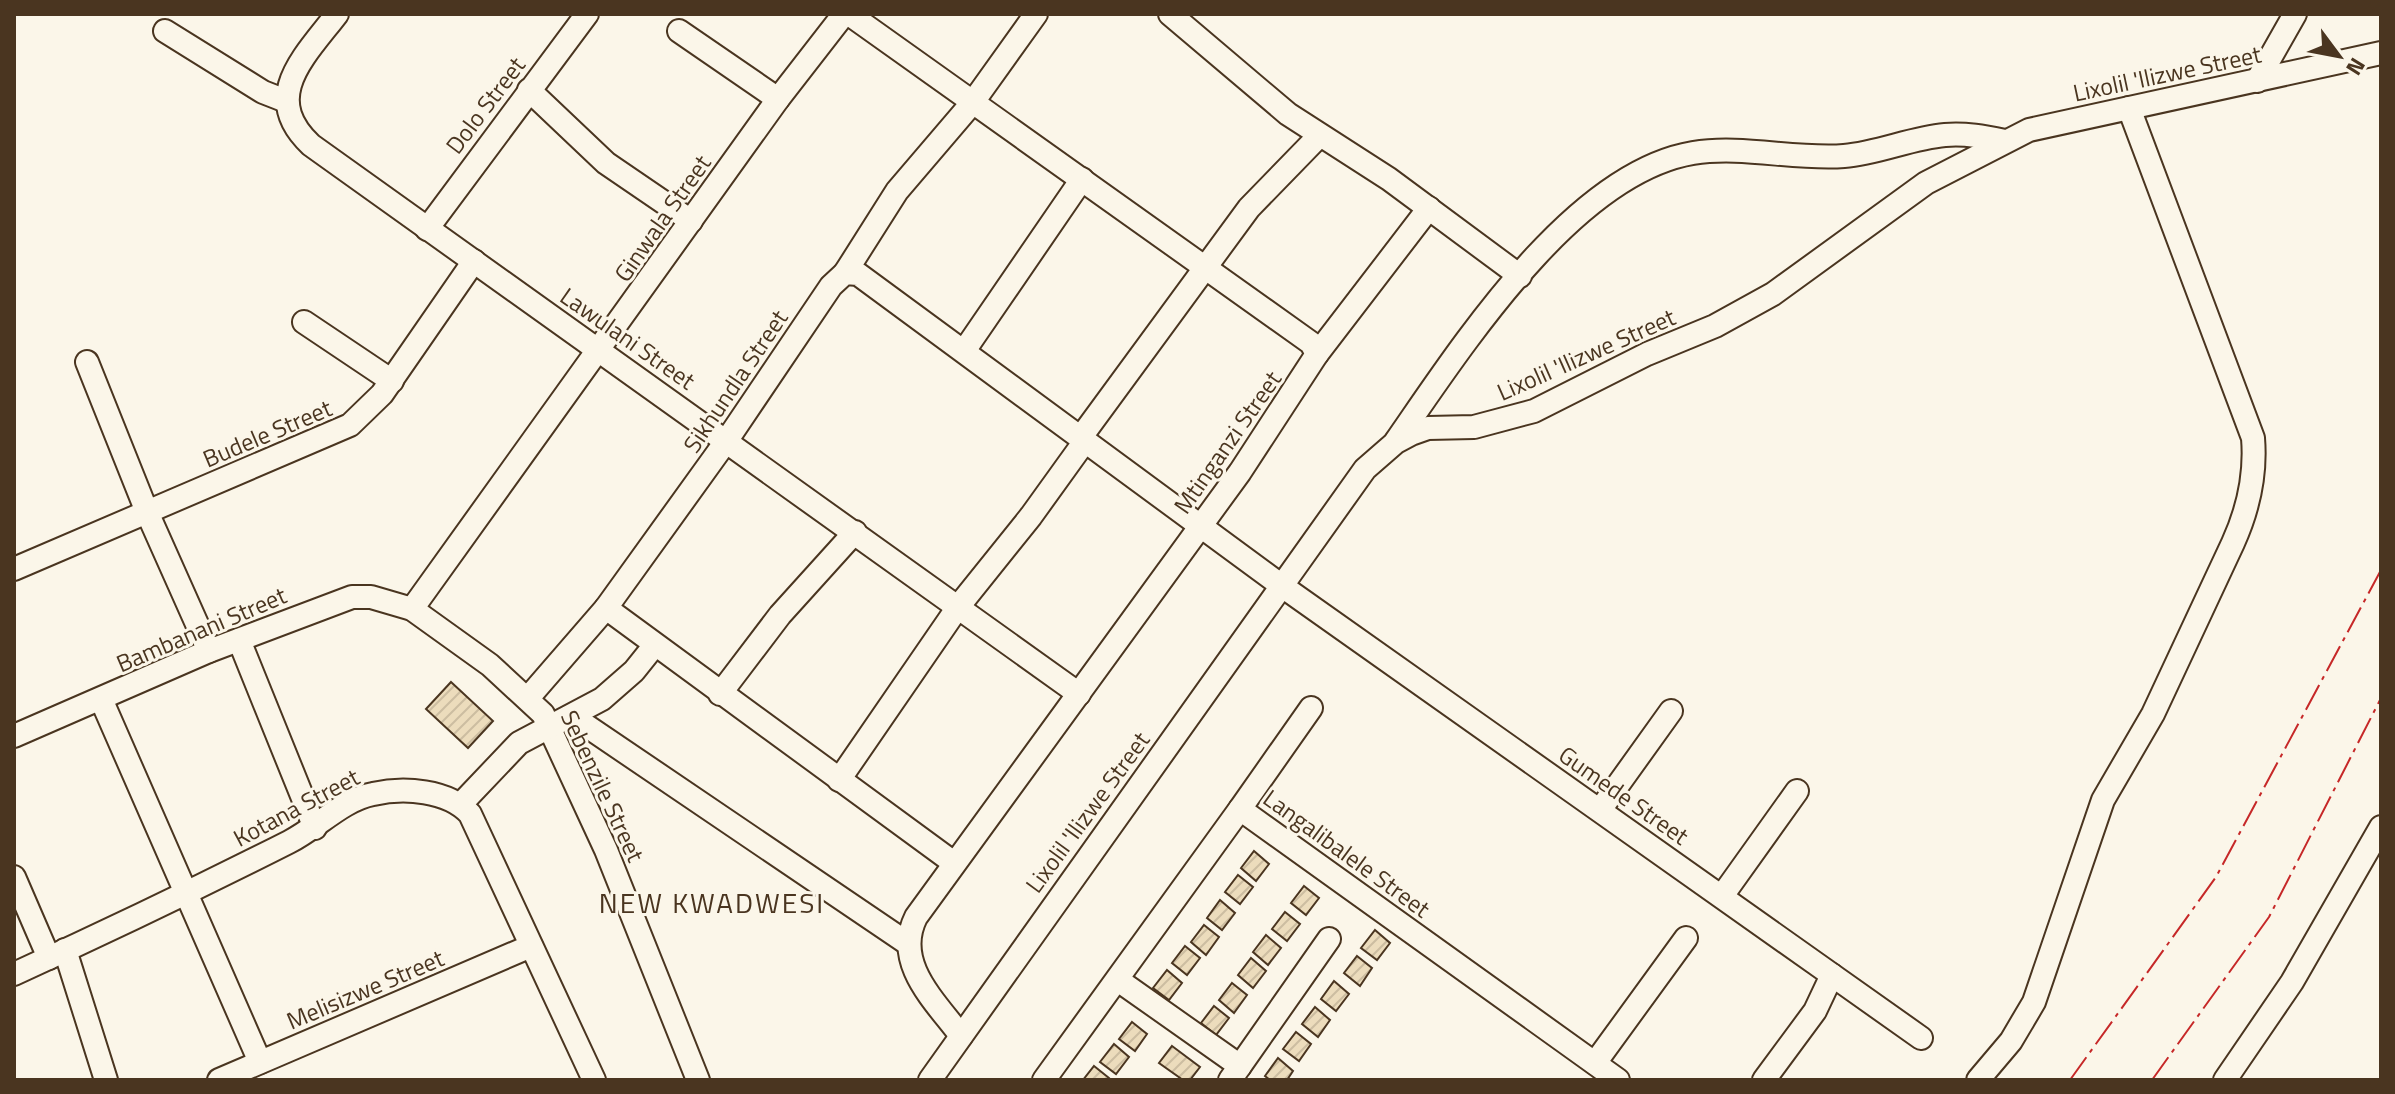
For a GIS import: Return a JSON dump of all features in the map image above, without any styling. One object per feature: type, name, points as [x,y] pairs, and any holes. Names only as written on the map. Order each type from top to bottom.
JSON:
[{"type":"street","points":[[165,31],[263,92],[286,101],[290,82],[337,14]]},
{"type":"street","name":"Dolo Street","points":[[427,229],[587,14]]},
{"type":"street","points":[[847,14],[1205,266],[1311,343],[1317,354]]},
{"type":"street","name":"Ginwala Street","points":[[412,609],[778,99],[847,14]]},
{"type":"street","name":"Sikhundla Street","points":[[528,698],[606,608],[727,440],[831,286],[845,273],[897,191],[973,102],[1036,14]]},
{"type":"street","points":[[1170,14],[1270,100],[1429,208],[1520,276]]},
{"type":"street","points":[[2257,81],[2295,14]]},
{"type":"street","points":[[679,31],[778,99]]},
{"type":"street","name":"Lixolil 'Ilizwe Street","points":[[930,1080],[1365,469],[1396,442],[1428,428],[1474,427],[1534,411],[1647,354],[1715,326],[1773,294],[1926,183],[2005,141],[2046,125],[2381,53]]},
{"type":"street","points":[[529,90],[606,163],[691,221]]},
{"type":"street","name":"Lawulani Street","points":[[286,101],[293,125],[311,145],[601,349],[1079,694]]},
{"type":"street","points":[[1978,1080],[2011,1041],[2034,1002],[2103,800],[2153,714],[2243,522],[2253,474],[2253,438],[2129,108]]},
{"type":"street","points":[[1396,442],[1463,345],[1520,276],[1595,200],[1627,176],[1661,160],[1719,152],[1844,156],[1943,135],[2005,141]]},
{"type":"street","points":[[839,780],[958,607],[1031,516],[1205,266],[1267,187],[1319,136]]},
{"type":"street","points":[[964,351],[1082,179]]},
{"type":"street","name":"Mtinganzi Street","points":[[907,943],[916,917],[954,863],[1202,525],[1287,405],[1317,354],[1429,208]]},
{"type":"street","name":"Budele Street","points":[[16,562],[147,512],[333,434],[368,410],[392,381],[474,261]]},
{"type":"street","points":[[845,273],[858,274],[1282,586]]},
{"type":"street","points":[[304,322],[392,381]]},
{"type":"street","points":[[87,362],[147,512],[209,651]]},
{"type":"street","points":[[720,694],[780,615],[855,532]]},
{"type":"street","name":"Gumede Street","points":[[1282,586],[1921,1038]]},
{"type":"street","name":"Bambanani Street","points":[[14,736],[209,651],[352,597],[371,597],[412,609]]},
{"type":"street","points":[[606,608],[954,863]]},
{"type":"street","name":"Sebenzile Street","points":[[412,609],[490,665],[528,698],[552,728],[606,850],[698,1080]]},
{"type":"street","points":[[239,640],[315,828]]},
{"type":"street","points":[[594,1080],[487,845],[461,804],[519,743],[552,728],[617,687],[654,646]]},
{"type":"street","points":[[101,699],[260,1062]]},
{"type":"street","points":[[1240,809],[1311,708]]},
{"type":"street","points":[[1600,810],[1671,711]]},
{"type":"street","points":[[572,716],[907,943],[920,981],[961,1036]]},
{"type":"street","points":[[1722,896],[1797,791]]},
{"type":"street","name":"Kotana Street","points":[[14,974],[315,828],[328,817],[371,794],[416,792],[461,804]]},
{"type":"street","name":"Langalibalele Street","points":[[1044,1080],[1240,809],[1618,1080]]},
{"type":"street","points":[[2225,1080],[2292,982],[2381,827]]},
{"type":"street","points":[[14,877],[57,954],[106,1080]]},
{"type":"street","points":[[1595,1063],[1686,938]]},
{"type":"street","points":[[1118,980],[1235,1073],[1329,939]]},
{"type":"street","name":"Melisizwe Street","points":[[219,1080],[531,946]]},
{"type":"street","points":[[1764,1080],[1815,1011],[1832,975]]},
{"type":"building","points":[[451,682],[493,721],[468,748],[426,709]]},
{"type":"building","points":[[1254,851],[1269,864],[1256,881],[1241,868]]},
{"type":"building","points":[[1238,875],[1253,887],[1240,904],[1225,892]]},
{"type":"building","points":[[1304,886],[1319,898],[1306,915],[1291,903]]},
{"type":"building","points":[[1220,900],[1235,913],[1222,930],[1207,918]]},
{"type":"building","points":[[1285,912],[1300,924],[1287,941],[1272,929]]},
{"type":"building","points":[[1204,925],[1219,937],[1206,955],[1191,942]]},
{"type":"building","points":[[1375,930],[1390,943],[1377,960],[1361,948]]},
{"type":"building","points":[[1266,935],[1281,948],[1268,965],[1253,952]]},
{"type":"building","points":[[1185,946],[1200,958],[1187,975],[1172,963]]},
{"type":"building","points":[[1357,956],[1372,968],[1360,986],[1344,973]]},
{"type":"building","points":[[1251,958],[1266,971],[1253,988],[1238,975]]},
{"type":"building","points":[[1167,970],[1182,983],[1169,1000],[1153,988]]},
{"type":"building","points":[[1334,981],[1349,994],[1336,1011],[1321,999]]},
{"type":"building","points":[[1232,983],[1247,995],[1234,1013],[1219,1000]]},
{"type":"building","points":[[1214,1006],[1229,1018],[1216,1035],[1201,1023]]},
{"type":"building","points":[[1315,1007],[1330,1020],[1318,1037],[1302,1024]]},
{"type":"building","points":[[1132,1022],[1147,1034],[1135,1051],[1119,1039]]},
{"type":"building","points":[[1296,1032],[1311,1044],[1299,1061],[1283,1049]]},
{"type":"building","points":[[1114,1044],[1129,1057],[1116,1074],[1100,1062]]},
{"type":"building","points":[[1172,1046],[1200,1067],[1190,1080],[1183,1080],[1159,1063]]},
{"type":"building","points":[[1278,1058],[1293,1071],[1287,1080],[1270,1080],[1265,1076]]},
{"type":"building","points":[[1094,1066],[1109,1078],[1108,1080],[1083,1080]]},
{"type":"power","points":[[2070,1080],[2216,877],[2381,570]]},
{"type":"power","points":[[2152,1080],[2269,917],[2381,698]]},
{"type":"district","name":"NEW KWADWESI","points":[[712,902]]}]
